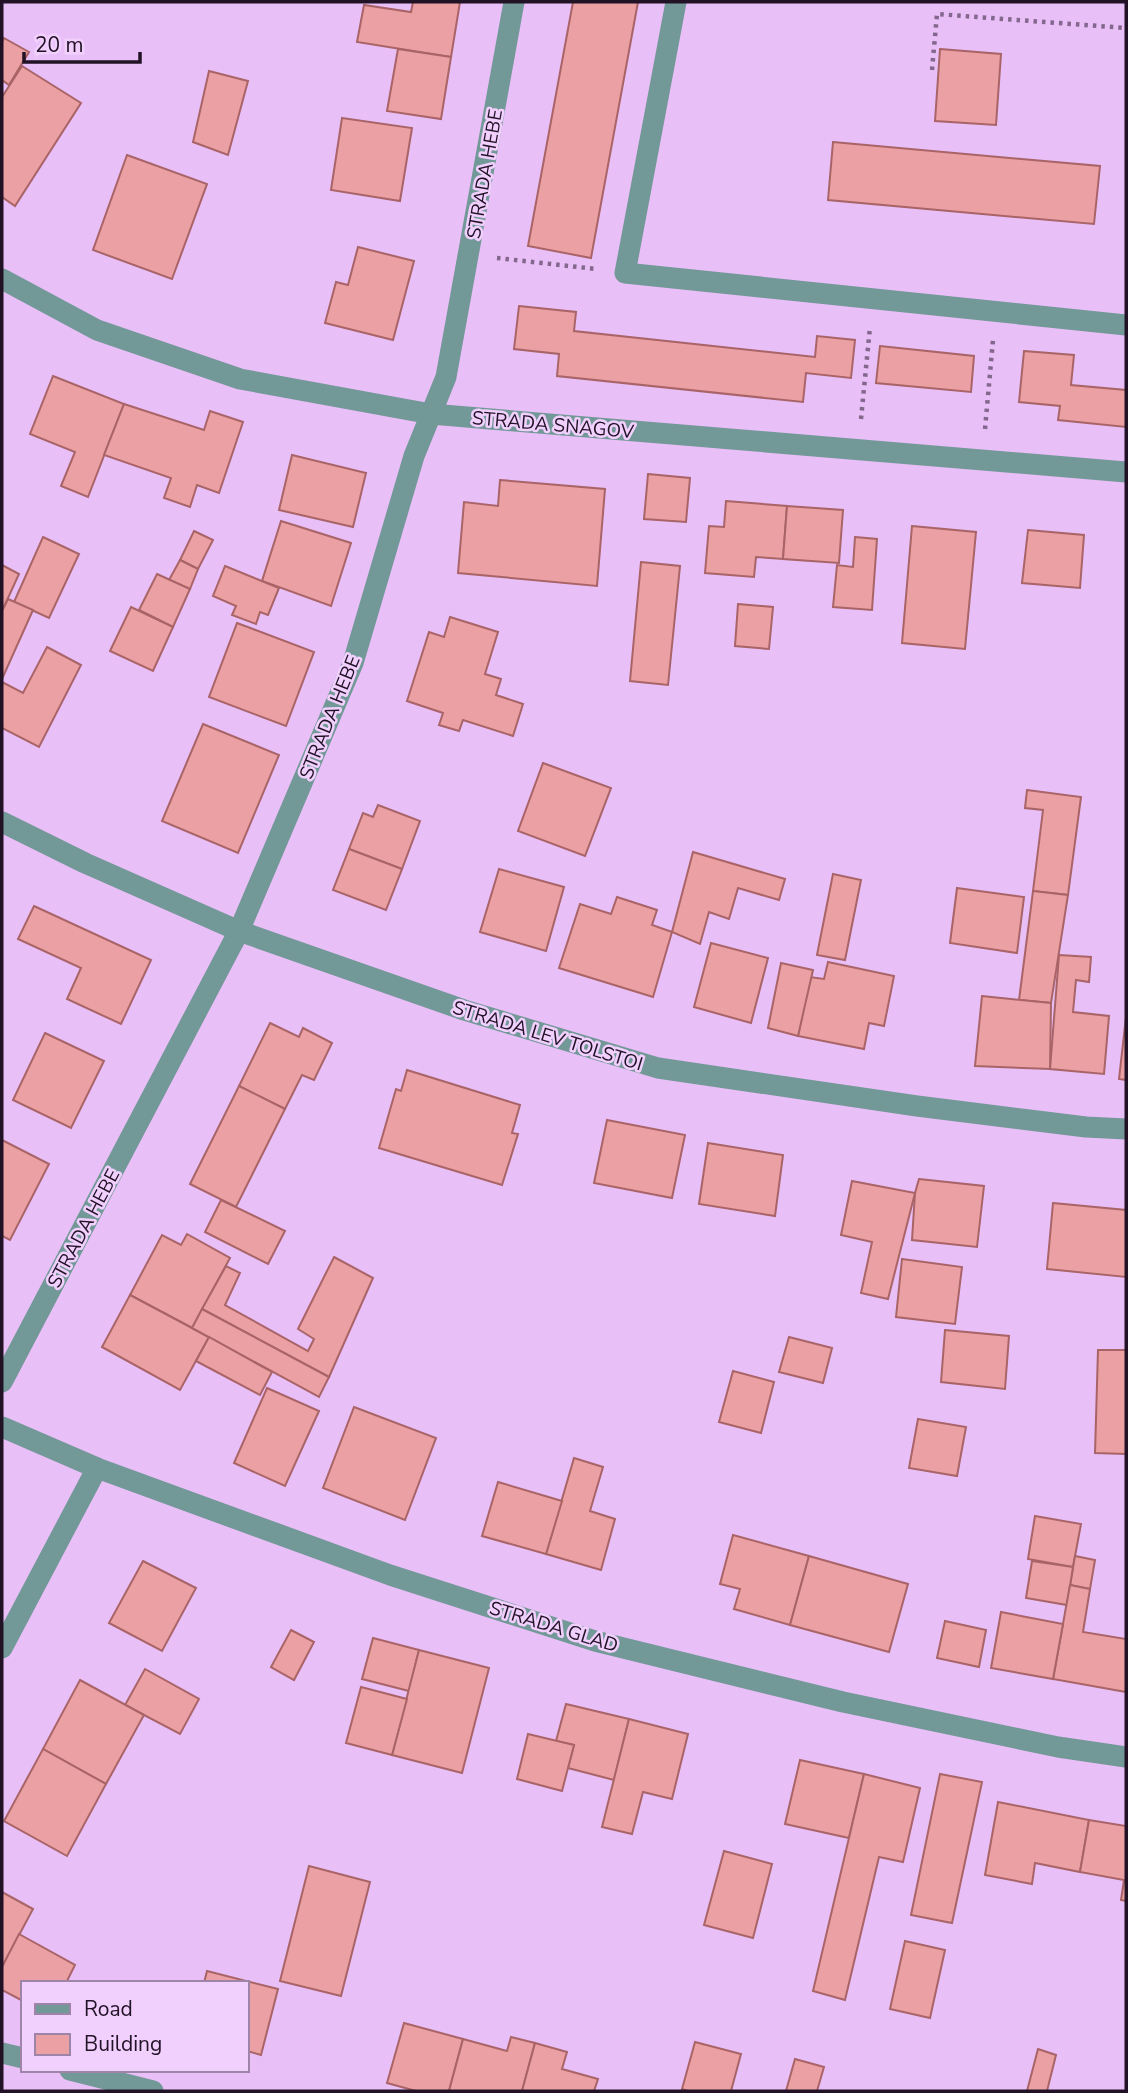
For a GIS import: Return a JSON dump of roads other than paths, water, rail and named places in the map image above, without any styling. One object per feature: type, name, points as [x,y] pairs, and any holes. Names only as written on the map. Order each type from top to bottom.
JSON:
[{"type":"street","name":"STRADA HEBE","points":[[2,1382],[239,931],[353,663],[414,456],[446,377],[514,2]]},
{"type":"street","points":[[676,2],[625,273],[1126,326]]},
{"type":"street","name":"STRADA SNAGOV","points":[[2,279],[97,330],[240,379],[431,414],[1126,472]]},
{"type":"street","name":"STRADA LEV TOLSTOI","points":[[2,822],[85,863],[239,931],[464,1010],[658,1068],[917,1106],[1086,1128],[1126,1129]]},
{"type":"street","name":"STRADA GLAD","points":[[2,1427],[97,1468],[390,1574],[595,1641],[843,1702],[1126,1758]]},
{"type":"street","points":[[2,1648],[97,1468]]},
{"type":"street","points":[[2,2053],[21,2058]]},
{"type":"street","points":[[79,2072],[153,2091]]}]
